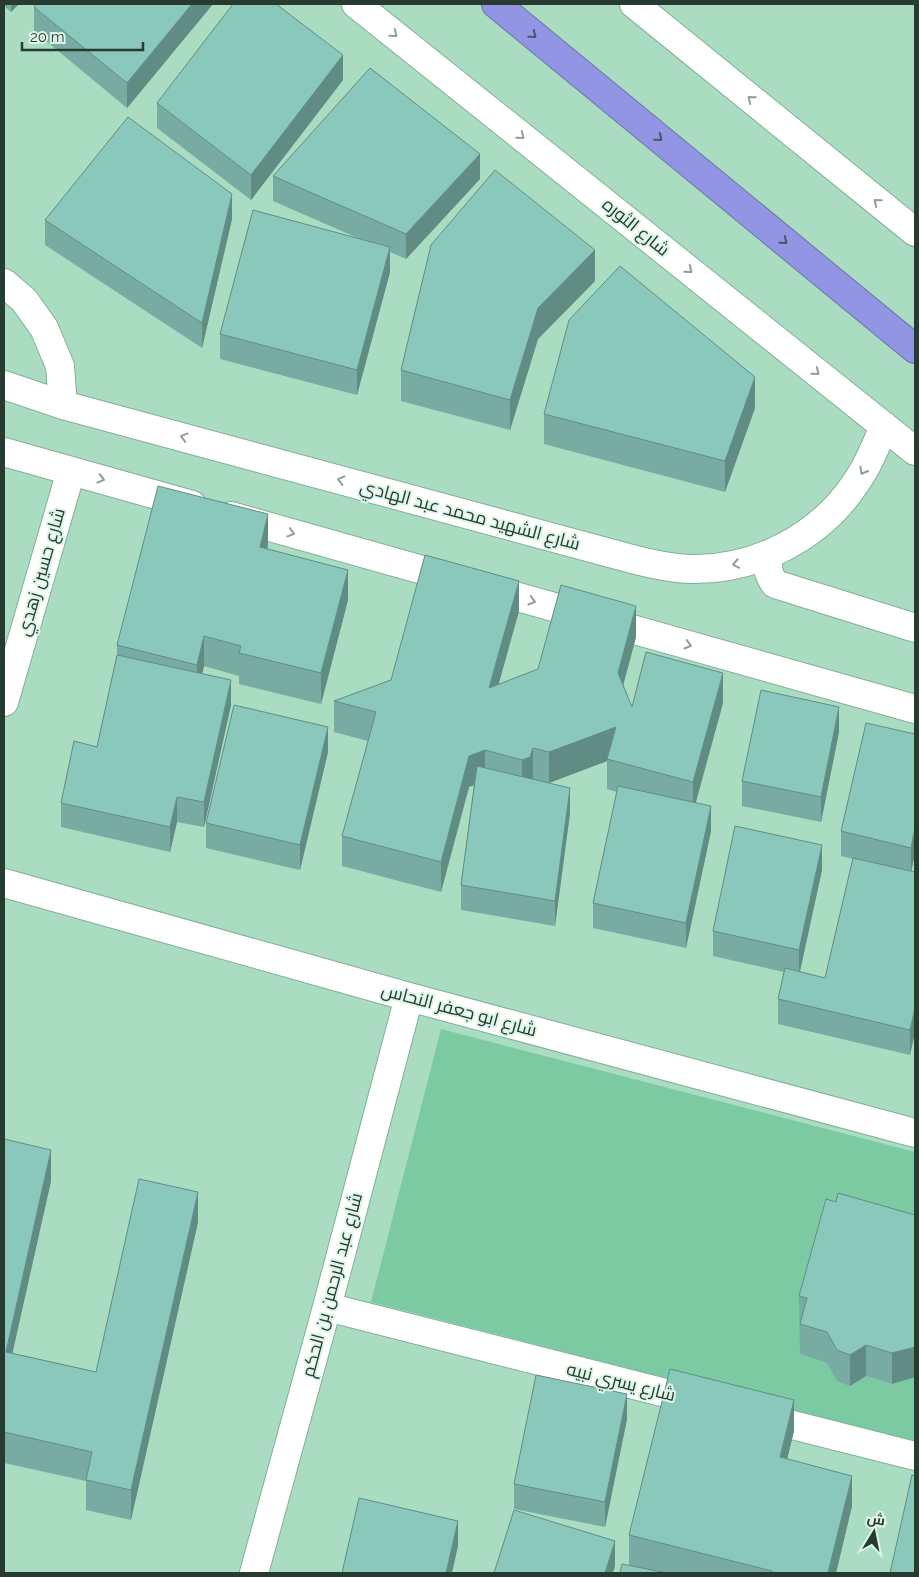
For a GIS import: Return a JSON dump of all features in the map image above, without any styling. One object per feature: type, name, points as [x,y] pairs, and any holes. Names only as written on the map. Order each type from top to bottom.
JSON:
[{"type":"highway","points":[[496,4],[915,349]]},
{"type":"street","name":"شارع الثوره","points":[[356,4],[915,450]]},
{"type":"street","points":[[634,4],[915,232]]},
{"type":"street","points":[[4,284],[24,300],[44,328],[60,366],[64,405]]},
{"type":"street","name":"شارع الشهيد محمد عبد الهادي","points":[[4,385],[64,405],[660,566],[688,569],[717,568],[745,562],[771,553],[797,540],[820,524],[840,504],[857,481],[871,457],[884,426]]},
{"type":"street","points":[[4,452],[915,709]]},
{"type":"street","name":"شارع حسين زهدي","points":[[4,702],[71,471]]},
{"type":"street","points":[[771,553],[767,564],[768,575],[775,584],[915,628]]},
{"type":"street","name":"شارع ابو جعفر النحاس","points":[[4,883],[409,997],[915,1133]]},
{"type":"street","name":"شارع عبد الرحمن بن الحكم","points":[[254,1573],[409,997]]},
{"type":"street","name":"شارع يسري نبيه","points":[[327,1307],[915,1456]]},
{"type":"green space","points":[[441,1029],[915,1152],[915,1246],[799,1326],[807,1328],[800,1354],[827,1363],[850,1386],[866,1376],[892,1384],[915,1377],[915,1442],[371,1302]]},
{"type":"building","points":[[36,4],[192,4],[127,83],[34,7]]},
{"type":"building","points":[[233,4],[276,4],[343,55],[251,175],[157,103]]},
{"type":"building","points":[[370,68],[480,154],[406,234],[273,176]]},
{"type":"building","points":[[128,117],[232,194],[202,323],[45,220]]},
{"type":"building","points":[[495,170],[595,250],[538,308],[510,400],[401,370],[431,245]]},
{"type":"building","points":[[253,210],[390,247],[357,370],[220,334]]},
{"type":"building","points":[[620,266],[755,377],[725,461],[544,414],[569,320]]},
{"type":"building","points":[[158,486],[268,514],[260,547],[348,570],[321,673],[239,653],[241,646],[204,636],[197,665],[117,645]]},
{"type":"building","points":[[425,555],[519,581],[489,688],[538,669],[561,585],[636,606],[618,673],[632,707],[646,652],[723,673],[693,782],[607,759],[616,727],[549,752],[533,748],[530,757],[522,760],[485,750],[469,756],[441,862],[342,836],[376,712],[334,701],[391,680]]},
{"type":"building","points":[[117,655],[231,680],[204,802],[177,797],[170,827],[61,803],[74,741],[97,747]]},
{"type":"building","points":[[761,690],[839,707],[821,797],[742,781]]},
{"type":"building","points":[[234,705],[328,727],[300,845],[206,823]]},
{"type":"building","points":[[866,723],[915,734],[915,828],[911,848],[841,831]]},
{"type":"building","points":[[477,766],[570,788],[555,901],[461,885]]},
{"type":"building","points":[[618,786],[711,806],[686,923],[593,903]]},
{"type":"building","points":[[735,826],[822,845],[799,950],[713,931]]},
{"type":"building","points":[[853,858],[915,872],[915,1008],[910,1030],[778,999],[785,968],[825,978]]},
{"type":"building","points":[[4,1139],[51,1150],[6,1352],[96,1372],[139,1179],[198,1192],[131,1490],[86,1480],[92,1452],[4,1432]]},
{"type":"building","points":[[838,1193],[915,1215],[915,1347],[892,1353],[866,1345],[850,1355],[837,1350],[827,1332],[800,1324],[807,1298],[799,1296],[826,1199],[836,1202]]},
{"type":"building","points":[[670,1369],[794,1400],[780,1457],[852,1476],[828,1573],[772,1573],[772,1571],[629,1535]]},
{"type":"building","points":[[536,1375],[627,1394],[605,1502],[514,1484]]},
{"type":"building","points":[[912,1475],[915,1476],[915,1573],[890,1573]]},
{"type":"building","points":[[359,1498],[458,1521],[446,1573],[342,1573]]},
{"type":"building","points":[[514,1510],[615,1541],[605,1573],[494,1573]]},
{"type":"building","points":[[622,1564],[667,1573],[620,1573]]}]
